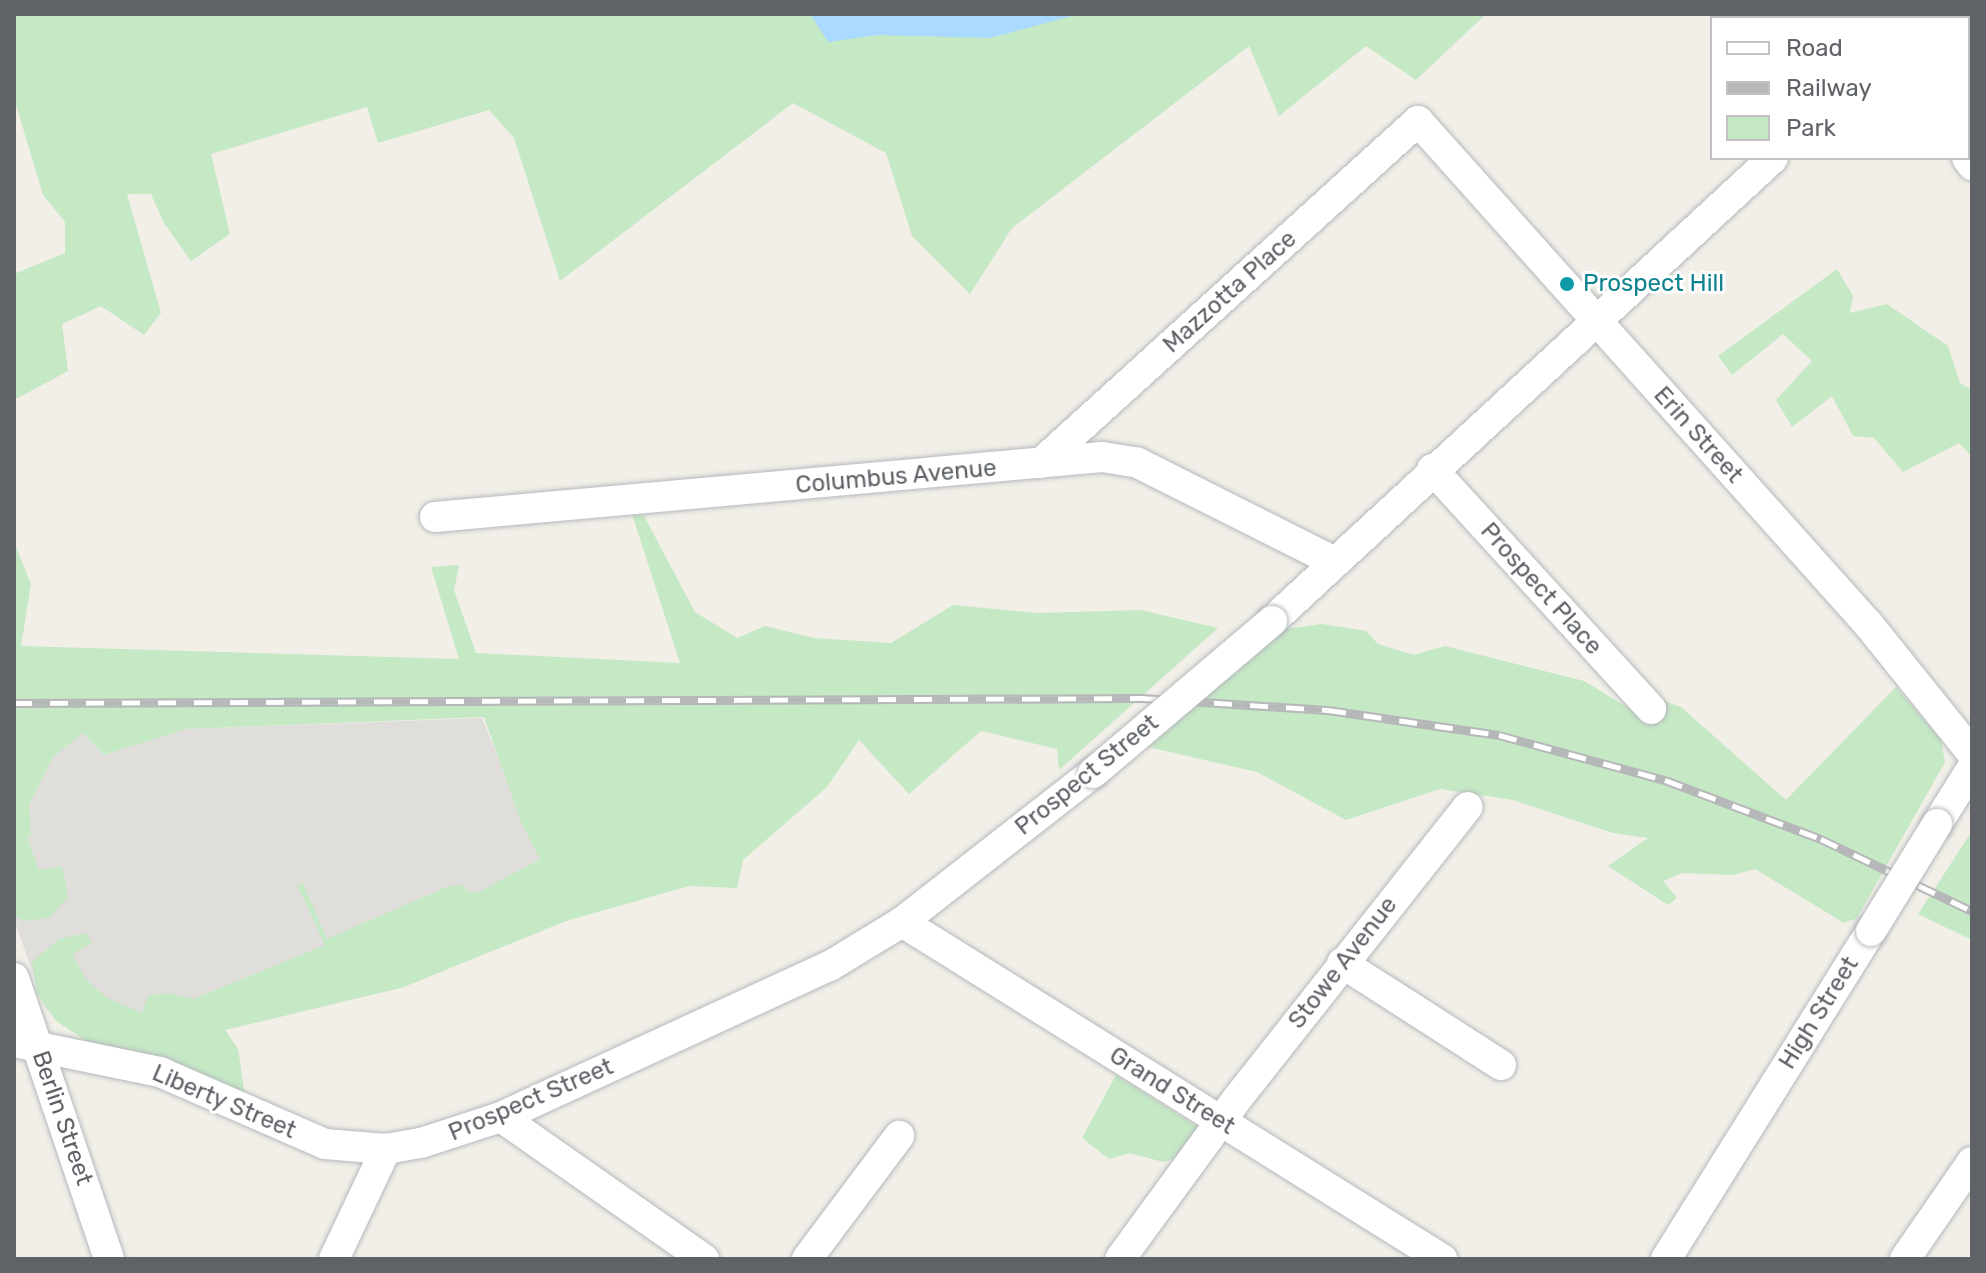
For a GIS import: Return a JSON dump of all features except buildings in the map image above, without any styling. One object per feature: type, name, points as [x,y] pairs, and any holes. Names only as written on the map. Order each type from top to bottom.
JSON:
[{"type":"street","name":"Erin Street","points":[[1418,121],[1869,625],[1972,753]]},
{"type":"street","name":"Mazzotta Place","points":[[1041,463],[1418,121]]},
{"type":"street","name":"Prospect Street","points":[[386,1149],[501,1117],[817,972],[902,922],[1093,773],[1272,621],[1432,469],[1771,160]]},
{"type":"street","name":"Columbus Avenue","points":[[435,517],[1102,457],[1138,463],[1333,561]]},
{"type":"street","name":"Prospect Place","points":[[1432,469],[1651,709]]},
{"type":"street","name":"High Street","points":[[1666,1259],[1972,768]]},
{"type":"street","name":"Stowe Avenue","points":[[1120,1259],[1342,963],[1468,807]]},
{"type":"street","name":"Grand Street","points":[[902,922],[1442,1259]]},
{"type":"street","points":[[1342,963],[1501,1065]]},
{"type":"street","name":"Berlin Street","points":[[14,978],[26,1044],[109,1259]]},
{"type":"street","name":"Liberty Street","points":[[26,1044],[160,1072],[325,1144],[386,1149]]},
{"type":"street","points":[[501,1117],[704,1259]]},
{"type":"street","points":[[807,1259],[899,1136]]},
{"type":"street","points":[[334,1259],[386,1149]]},
{"type":"street","points":[[1905,1259],[1972,1162]]},
{"type":"shaded area","points":[[482,718],[540,859],[404,987],[225,1030],[238,1049],[245,1098],[170,1059],[85,1040],[45,1008],[14,919],[14,735],[83,733],[104,755],[186,729]]},
{"type":"green space","points":[[14,14],[1486,14],[1416,80],[1366,46],[1279,116],[1249,46],[1012,228],[970,294],[912,236],[886,153],[793,103],[560,281],[514,138],[489,110],[378,143],[367,107],[211,154],[230,234],[191,261],[164,223],[151,194],[127,194],[161,313],[144,335],[101,306],[62,324],[68,371],[14,400],[14,274],[65,253],[65,222],[43,195],[14,98]]},
{"type":"green space","points":[[1837,269],[1853,296],[1850,313],[1887,304],[1948,346],[1960,383],[1972,390],[1972,457],[1959,443],[1903,472],[1874,438],[1853,436],[1832,396],[1792,427],[1776,400],[1812,361],[1783,334],[1732,375],[1718,356]]},
{"type":"green space","points":[[632,514],[644,516],[695,612],[737,638],[765,626],[814,638],[891,643],[953,605],[1037,613],[1141,610],[1218,628],[1059,770],[1057,749],[981,731],[909,794],[859,740],[827,787],[743,860],[737,888],[689,886],[566,921],[404,987],[225,1030],[238,1049],[245,1098],[170,1059],[85,1040],[56,1021],[37,993],[32,962],[59,939],[86,933],[92,943],[72,954],[85,978],[107,998],[142,1013],[148,995],[170,993],[193,999],[325,945],[297,885],[303,883],[327,939],[444,888],[461,884],[468,892],[481,891],[540,859],[521,822],[484,717],[186,729],[104,755],[83,733],[53,757],[29,805],[31,836],[27,838],[39,870],[62,866],[68,897],[49,918],[24,921],[14,915],[14,542],[31,584],[21,646],[459,659],[431,567],[459,565],[454,590],[476,653],[680,663]]},
{"type":"green space","points":[[1322,624],[1366,631],[1378,644],[1414,655],[1445,646],[1584,681],[1640,715],[1661,700],[1681,707],[1786,800],[1896,687],[1941,740],[1945,762],[1857,918],[1844,923],[1755,869],[1733,875],[1682,873],[1663,881],[1677,898],[1668,905],[1608,866],[1648,838],[1613,833],[1513,800],[1440,789],[1346,820],[1257,772],[1148,747],[1285,629]]},
{"type":"green space","points":[[1972,831],[1972,940],[1918,914]]},
{"type":"green space","points":[[1116,1075],[1201,1129],[1181,1157],[1163,1162],[1130,1153],[1109,1159],[1082,1138]]},
{"type":"water","points":[[810,14],[1079,14],[990,38],[878,35],[828,42]]},
{"type":"railway","points":[[14,703],[1142,698],[1328,710],[1499,735],[1665,780],[1821,839],[1972,911]]},
{"type":"place","name":"Prospect Hill","points":[[1567,284]]}]
